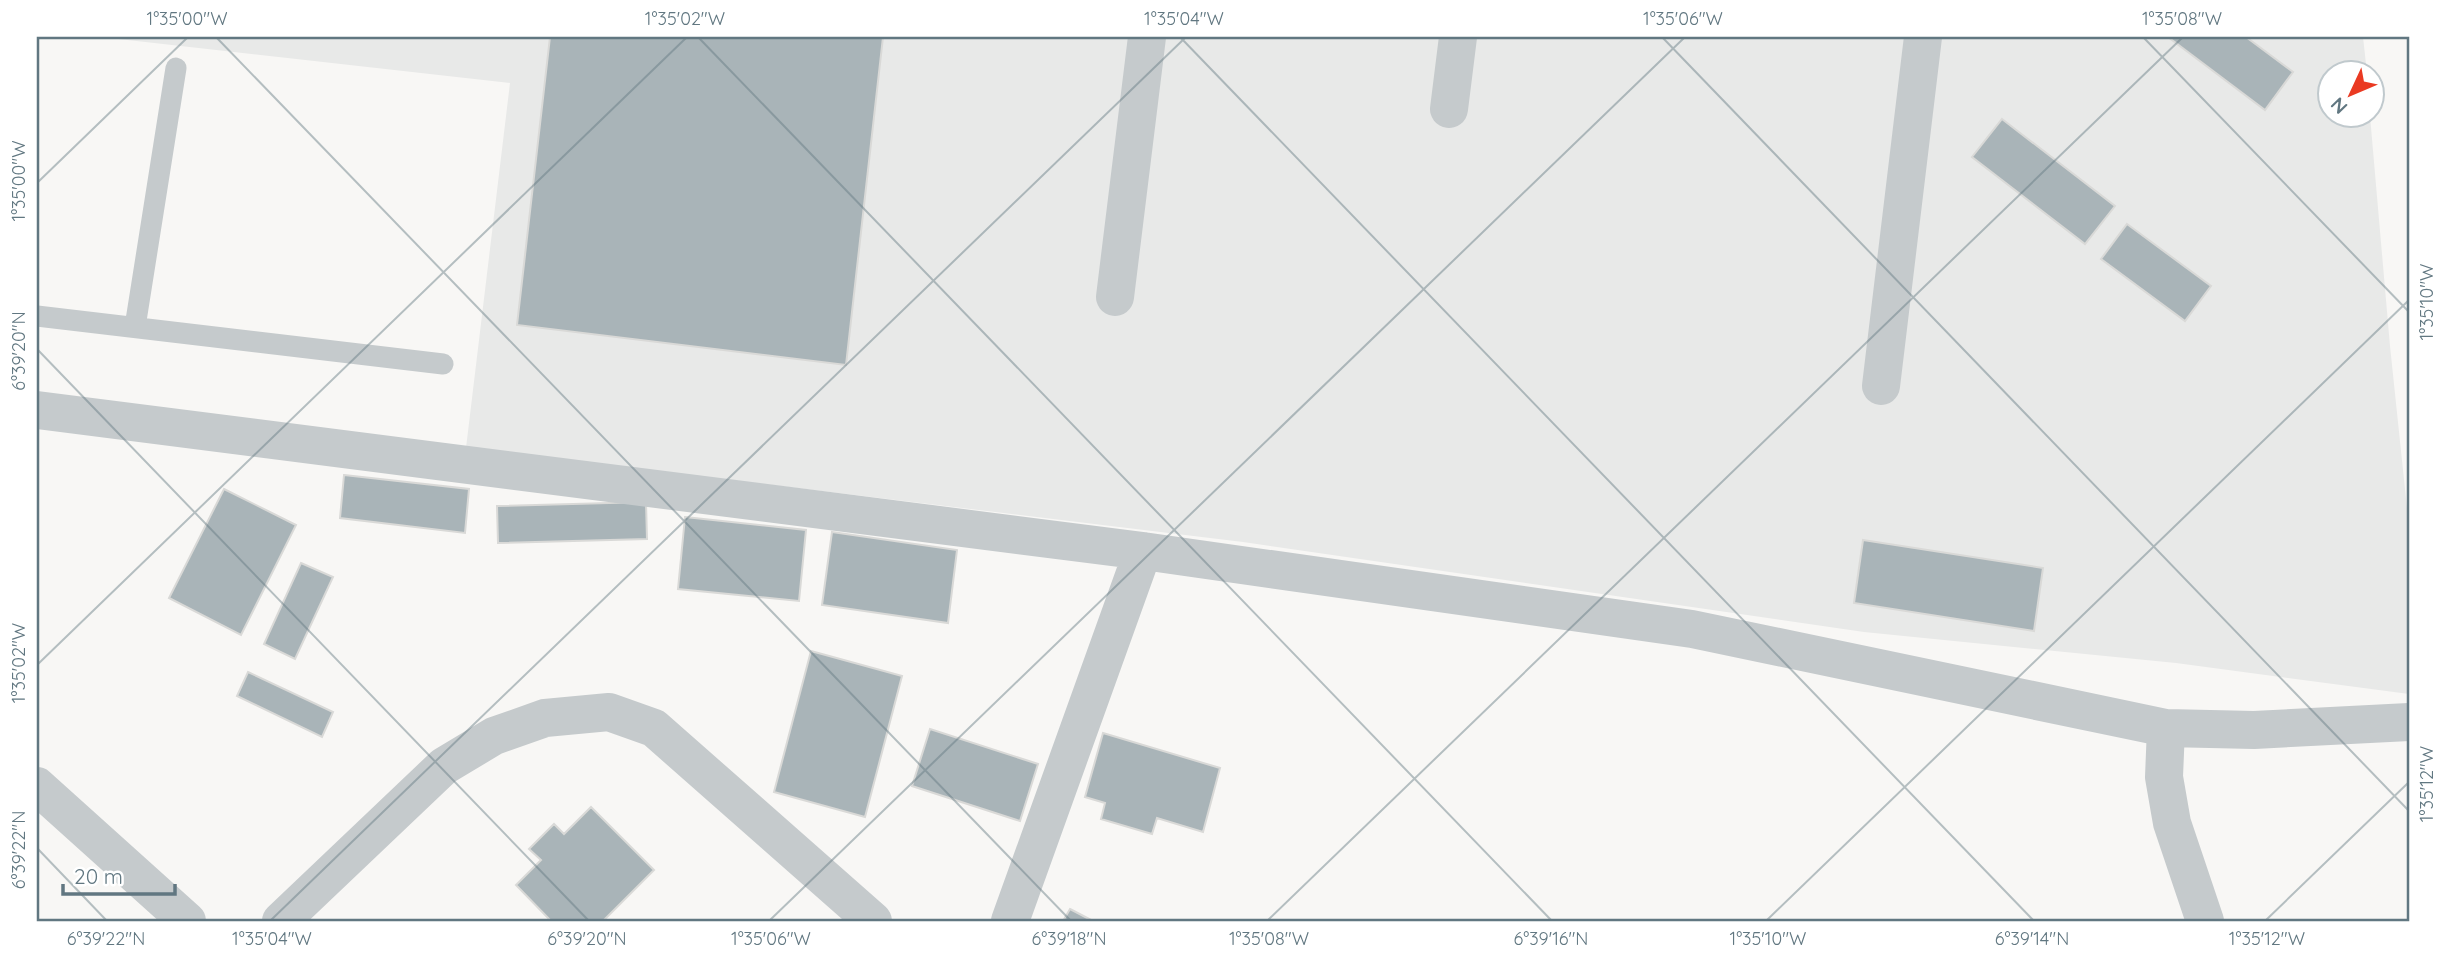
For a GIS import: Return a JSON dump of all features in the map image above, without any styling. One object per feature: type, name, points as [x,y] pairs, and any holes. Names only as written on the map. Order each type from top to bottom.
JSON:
[{"type":"street","points":[[1115,297],[1147,37]]},
{"type":"street","points":[[1449,110],[1458,37]]},
{"type":"street","points":[[1881,386],[1923,37]]},
{"type":"street","points":[[37,411],[1143,551],[1692,629],[2165,728],[2254,730],[2409,722]]},
{"type":"street","points":[[1010,921],[1143,551]]},
{"type":"street","points":[[281,921],[444,766],[494,736],[545,718],[609,712],[653,728],[873,921]]},
{"type":"street","points":[[2165,728],[2164,777],[2172,823],[2205,921]]},
{"type":"street","points":[[37,786],[187,921]]},
{"type":"lane","points":[[135,327],[176,68]]},
{"type":"lane","points":[[37,316],[443,364]]},
{"type":"shaded area","points":[[101,37],[2363,37],[2366,60],[2316,60],[2316,130],[2371,130],[2409,527],[2409,694],[2176,663],[1864,632],[1243,542],[466,448],[510,83]]},
{"type":"building","points":[[550,37],[883,37],[846,365],[517,325]]},
{"type":"building","points":[[2168,37],[2246,37],[2293,72],[2265,110]]},
{"type":"building","points":[[2002,119],[2115,206],[2085,244],[1972,157]]},
{"type":"building","points":[[2127,224],[2211,286],[2185,321],[2101,259]]},
{"type":"building","points":[[344,475],[469,489],[465,533],[340,518]]},
{"type":"building","points":[[224,489],[296,525],[241,635],[169,598]]},
{"type":"building","points":[[646,502],[647,539],[498,543],[497,506]]},
{"type":"building","points":[[685,517],[806,530],[799,601],[678,589]]},
{"type":"building","points":[[832,532],[957,550],[948,623],[822,605]]},
{"type":"building","points":[[1863,540],[2043,568],[2034,631],[1854,603]]},
{"type":"building","points":[[301,563],[333,577],[295,659],[264,644]]},
{"type":"building","points":[[811,651],[902,676],[865,817],[774,792]]},
{"type":"building","points":[[248,672],[333,712],[322,737],[237,696]]},
{"type":"building","points":[[930,729],[1038,764],[1020,821],[912,786]]},
{"type":"building","points":[[1103,733],[1220,768],[1203,832],[1157,818],[1152,834],[1101,819],[1105,803],[1085,797]]},
{"type":"building","points":[[591,807],[654,870],[603,921],[551,921],[516,885],[541,860],[529,849],[554,824],[564,834]]},
{"type":"building","points":[[1070,909],[1093,921],[1063,921]]}]
